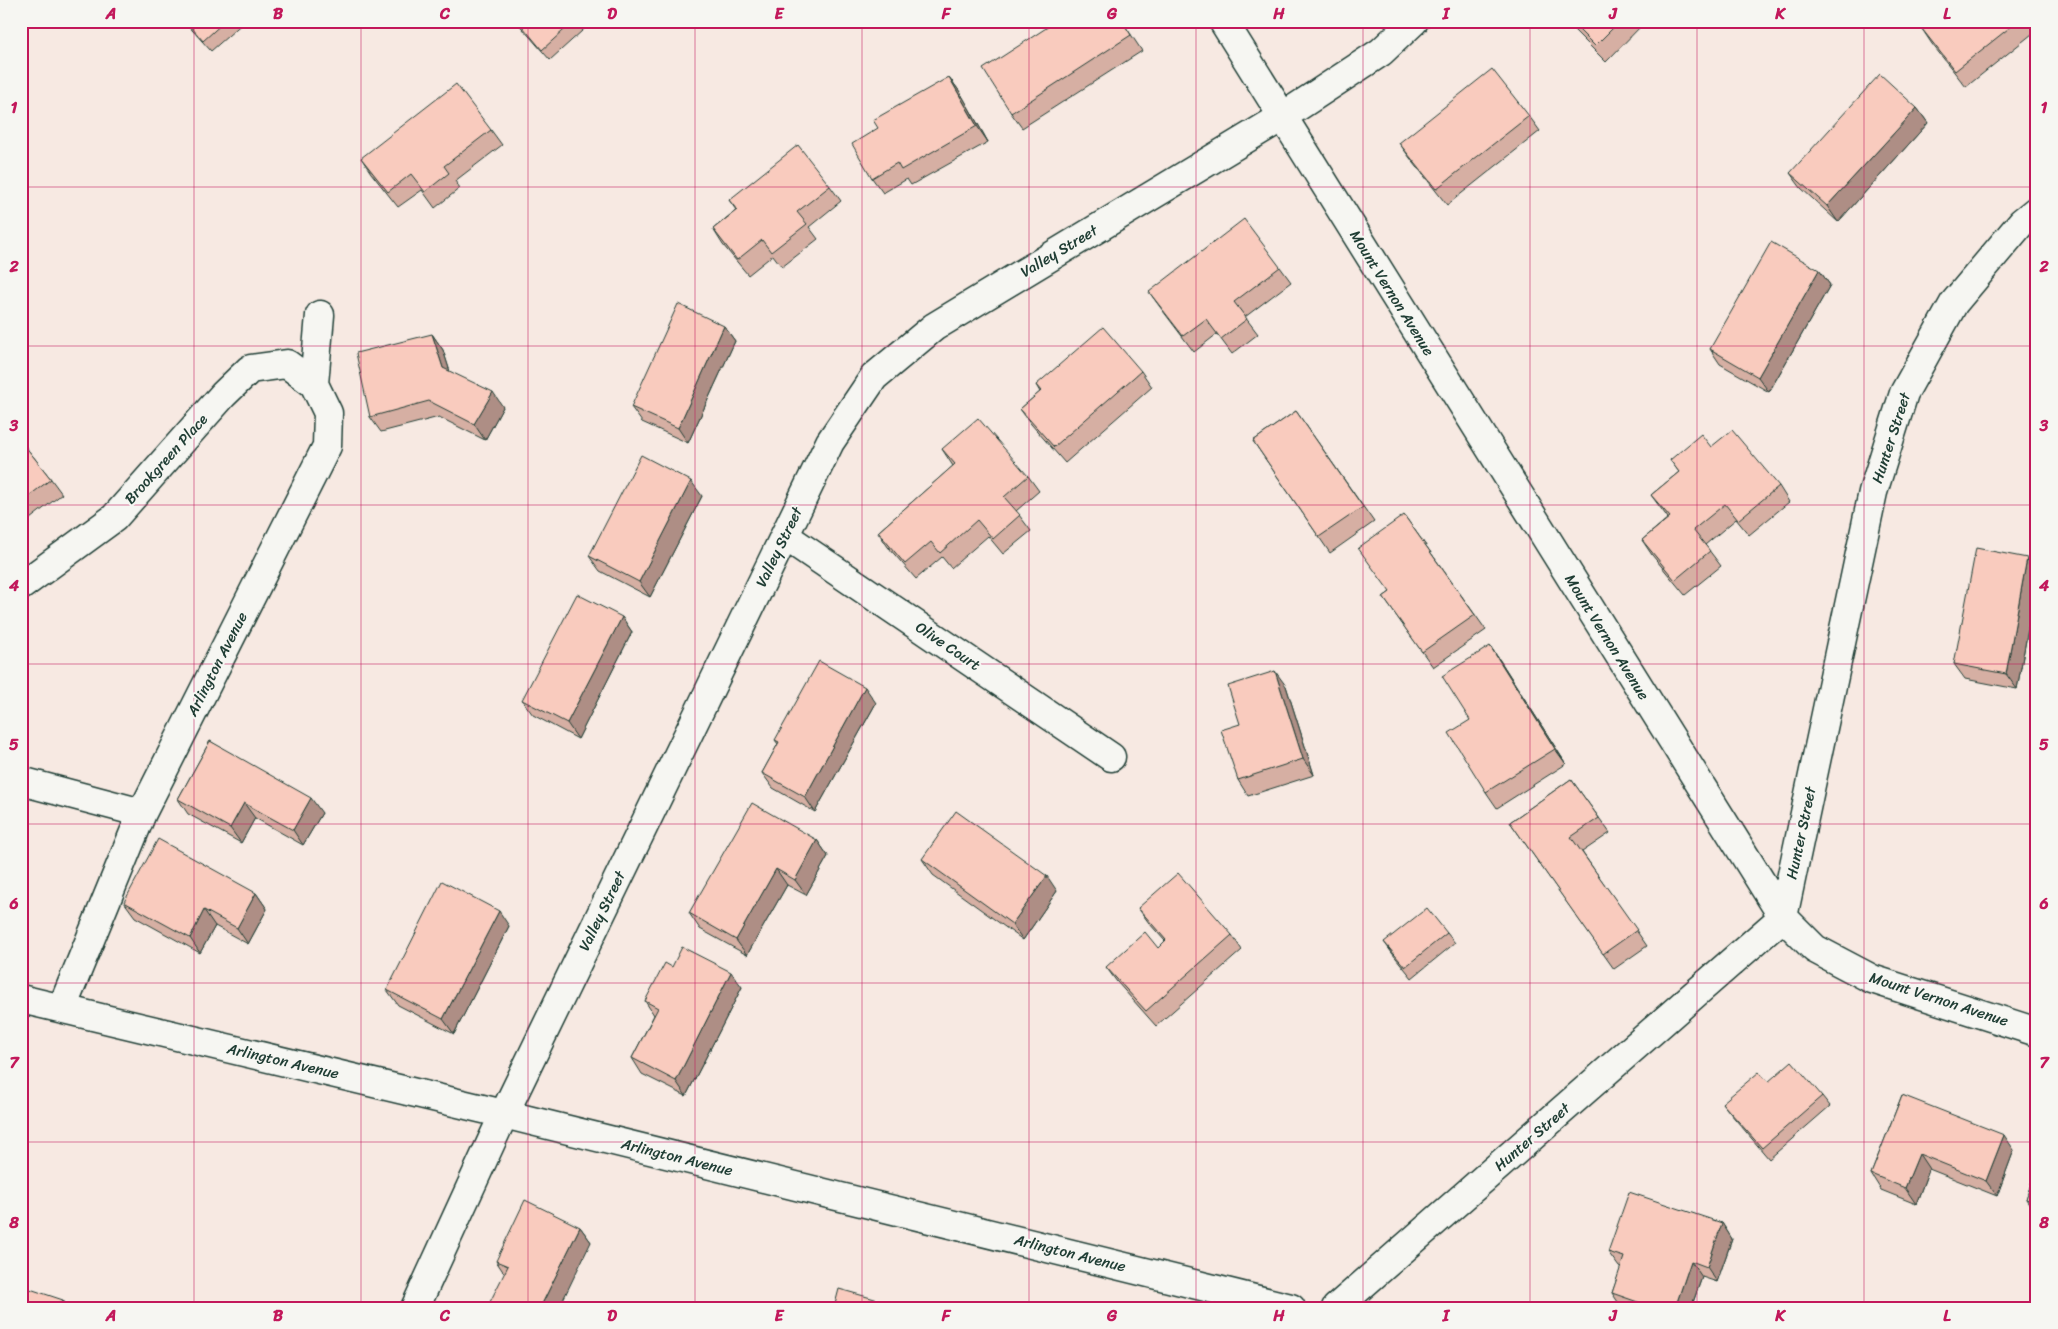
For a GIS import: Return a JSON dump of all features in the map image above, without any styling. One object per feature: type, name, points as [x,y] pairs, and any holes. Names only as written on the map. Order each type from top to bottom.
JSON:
[{"type":"street","name":"Mount Vernon Avenue","points":[[1223,21],[1783,917],[1815,949],[1872,978],[2037,1032]]},
{"type":"street","name":"Valley Street","points":[[415,1308],[504,1114],[830,442],[874,377],[934,326],[1282,117],[1382,52],[1414,21]]},
{"type":"street","name":"Hunter Street","points":[[1336,1308],[1783,917],[1873,492],[1904,394],[1954,303],[2032,222]]},
{"type":"street","name":"Arlington Avenue","points":[[62,1008],[142,813],[327,446],[328,414],[314,384],[320,315]]},
{"type":"street","name":"Brookgreen Place","points":[[21,586],[114,518],[250,369],[287,364],[314,384]]},
{"type":"street","name":"Olive Court","points":[[785,536],[1111,757]]},
{"type":"street","points":[[21,781],[142,813]]},
{"type":"street","name":"Arlington Avenue","points":[[21,999],[504,1114],[1291,1308]]},
{"type":"building","points":[[186,21],[225,21],[203,41]]},
{"type":"building","points":[[518,21],[574,21],[542,50]]},
{"type":"building","points":[[1057,21],[1122,21],[1131,35],[1011,113],[983,69]]},
{"type":"building","points":[[1570,21],[1620,21],[1595,46]]},
{"type":"building","points":[[1931,21],[2018,21],[1955,71],[1922,29]]},
{"type":"building","points":[[1492,69],[1529,116],[1436,189],[1399,143]]},
{"type":"building","points":[[1880,74],[1917,108],[1827,206],[1790,173]]},
{"type":"building","points":[[949,77],[977,126],[901,170],[897,163],[872,178],[852,144],[878,128],[873,120]]},
{"type":"building","points":[[456,84],[491,130],[444,166],[449,173],[425,192],[411,174],[388,192],[361,158]]},
{"type":"building","points":[[798,145],[830,186],[797,212],[807,224],[771,252],[762,240],[737,260],[713,229],[737,210],[729,200]]},
{"type":"building","points":[[1244,219],[1280,267],[1234,302],[1247,319],[1221,339],[1206,319],[1183,336],[1149,292]]},
{"type":"building","points":[[1771,242],[1819,270],[1758,377],[1710,349]]},
{"type":"building","points":[[678,304],[724,326],[678,428],[631,407]]},
{"type":"building","points":[[1103,327],[1141,371],[1054,447],[1020,409],[1041,391],[1036,385]]},
{"type":"building","points":[[432,334],[443,368],[493,392],[474,424],[429,401],[370,417],[356,353]]},
{"type":"building","points":[[1296,411],[1363,507],[1319,537],[1253,441]]},
{"type":"building","points":[[978,418],[1028,476],[1004,497],[1020,515],[993,539],[977,520],[940,553],[931,542],[905,564],[878,532],[955,464],[942,449]]},
{"type":"building","points":[[1732,430],[1779,486],[1738,520],[1725,504],[1693,530],[1710,551],[1675,580],[1642,540],[1670,517],[1651,495],[1679,472],[1670,460],[1701,434],[1711,447]]},
{"type":"building","points":[[21,441],[51,479],[21,502]]},
{"type":"building","points":[[641,455],[691,481],[639,582],[589,556]]},
{"type":"building","points":[[1404,515],[1475,615],[1422,652],[1383,597],[1390,592],[1358,548]]},
{"type":"building","points":[[1976,548],[2027,558],[2006,674],[1954,664]]},
{"type":"building","points":[[577,594],[622,617],[567,723],[522,700]]},
{"type":"building","points":[[1490,646],[1555,749],[1486,792],[1449,733],[1470,720],[1442,676]]},
{"type":"building","points":[[819,661],[865,687],[805,797],[762,773],[779,742],[775,740]]},
{"type":"building","points":[[1275,671],[1303,759],[1238,780],[1221,730],[1240,724],[1228,686]]},
{"type":"building","points":[[210,741],[311,798],[293,830],[244,803],[230,828],[178,799]]},
{"type":"building","points":[[1571,779],[1599,818],[1571,837],[1637,930],[1603,954],[1510,822]]},
{"type":"building","points":[[752,803],[817,840],[795,880],[776,869],[736,940],[689,913]]},
{"type":"building","points":[[956,811],[1047,876],[1012,924],[922,859]]},
{"type":"building","points":[[158,839],[256,893],[237,928],[204,910],[190,938],[124,902]]},
{"type":"building","points":[[1178,873],[1232,935],[1146,1011],[1106,967],[1145,932],[1158,948],[1166,940],[1138,908]]},
{"type":"building","points":[[442,881],[499,911],[443,1019],[387,990]]},
{"type":"building","points":[[1427,908],[1447,933],[1405,967],[1384,942]]},
{"type":"building","points":[[682,947],[731,972],[676,1081],[632,1058],[658,1008],[645,1001],[665,963],[672,967]]},
{"type":"building","points":[[1792,1061],[1822,1096],[1762,1148],[1722,1103],[1759,1072],[1768,1082]]},
{"type":"building","points":[[1902,1095],[2004,1135],[1986,1181],[1919,1154],[1905,1188],[1871,1174]]},
{"type":"building","points":[[2037,1166],[2037,1203],[2026,1199]]},
{"type":"building","points":[[1629,1192],[1722,1223],[1707,1267],[1691,1261],[1675,1308],[1655,1308],[1612,1293],[1624,1257],[1608,1252]]},
{"type":"building","points":[[525,1200],[580,1227],[540,1308],[487,1308],[508,1266],[496,1261]]},
{"type":"building","points":[[21,1286],[63,1300],[60,1308],[21,1308]]},
{"type":"building","points":[[839,1289],[907,1308],[834,1308]]}]
